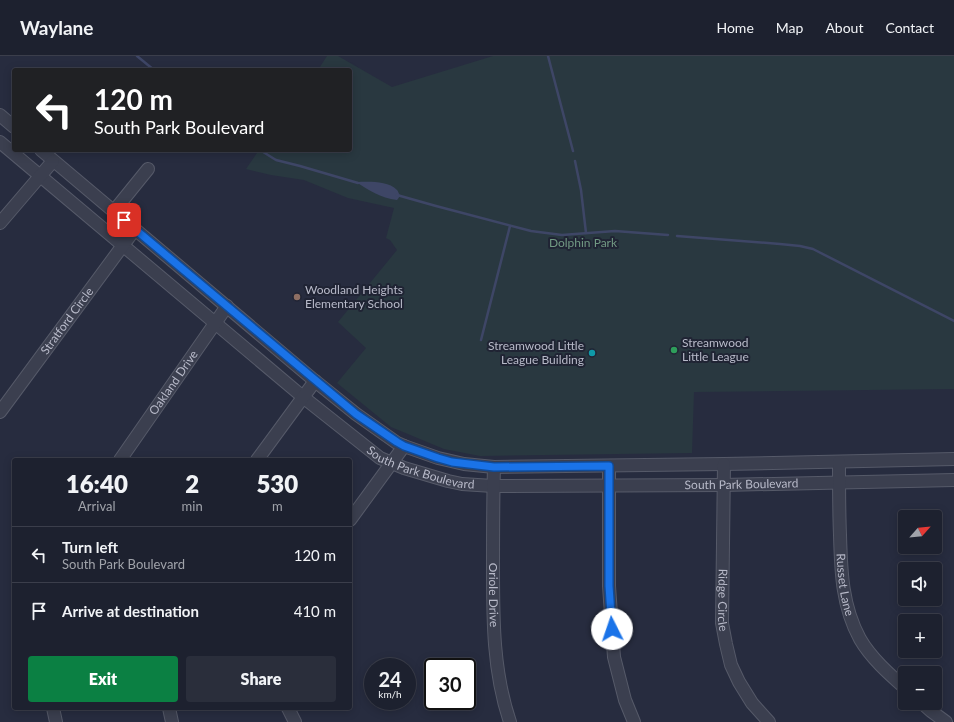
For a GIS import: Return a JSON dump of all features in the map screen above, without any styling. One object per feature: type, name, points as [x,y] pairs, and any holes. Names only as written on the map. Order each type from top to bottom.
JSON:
[{"type":"street","points":[[0,115],[12,125]]},
{"type":"street","name":"South Park Boulevard","points":[[0,142],[12,152]]},
{"type":"street","name":"South Park Boulevard","points":[[12,152],[303,397],[380,458],[392,463],[448,481],[462,484],[493,486],[724,485],[954,480]]},
{"type":"street","name":"South Park Boulevard","points":[[43,152],[356,414],[404,446],[438,458],[452,462],[494,467],[954,459]]},
{"type":"street","points":[[0,223],[53,160]]},
{"type":"street","points":[[114,211],[148,169]]},
{"type":"street","name":"Stratford Circle","points":[[0,412],[135,229]]},
{"type":"street","name":"Oakland Drive","points":[[121,458],[227,306]]},
{"type":"street","points":[[258,458],[315,381]]},
{"type":"street","points":[[352,517],[404,446]]},
{"type":"street","name":"Russet Lane","points":[[839,462],[841,570],[845,600],[851,620],[861,640],[874,658],[898,682]]},
{"type":"street","name":"Ridge Circle","points":[[724,464],[722,623],[731,665],[739,682],[752,703],[769,722]]},
{"type":"street","points":[[609,466],[609,586],[614,657],[625,700],[634,722]]},
{"type":"street","name":"Oriole Drive","points":[[494,467],[494,631],[498,675],[510,722]]},
{"type":"street","points":[[53,710],[56,722]]},
{"type":"street","points":[[169,710],[172,722]]},
{"type":"street","points":[[289,710],[295,722]]},
{"type":"street","points":[[930,710],[946,722]]},
{"type":"green space","name":"Dolphin Park","points":[[327,56],[338,56],[392,87],[493,56],[954,56],[954,389],[694,392],[692,453],[480,456],[444,449],[391,427],[337,383],[366,348],[338,322],[397,250],[390,240],[386,238],[394,208],[348,198],[304,180],[271,175],[246,169],[258,152],[352,152],[352,68],[319,68]]},
{"type":"water","points":[[356,182],[383,183],[397,190],[400,196],[397,200],[385,197]]},
{"type":"waterway","points":[[137,56],[152,68]]},
{"type":"waterway","points":[[548,56],[573,151]]},
{"type":"waterway","points":[[263,152],[276,160],[358,183]]},
{"type":"waterway","points":[[575,161],[581,190],[586,233]]},
{"type":"waterway","points":[[397,195],[531,231],[562,235],[615,231],[668,235]]},
{"type":"waterway","points":[[481,340],[510,226]]},
{"type":"waterway","points":[[677,236],[780,244],[813,249],[954,321]]},
{"type":"place","name":"Woodland Heights Elementary School","points":[[297,297]]},
{"type":"place","name":"Streamwood Little League","points":[[674,350]]},
{"type":"place","name":"Streamwood Little League Building","points":[[592,353]]},
{"type":"route","points":[[124,220],[315,381],[356,414],[404,446],[418,452],[452,462],[494,467],[609,466],[609,586],[612,629]]}]
